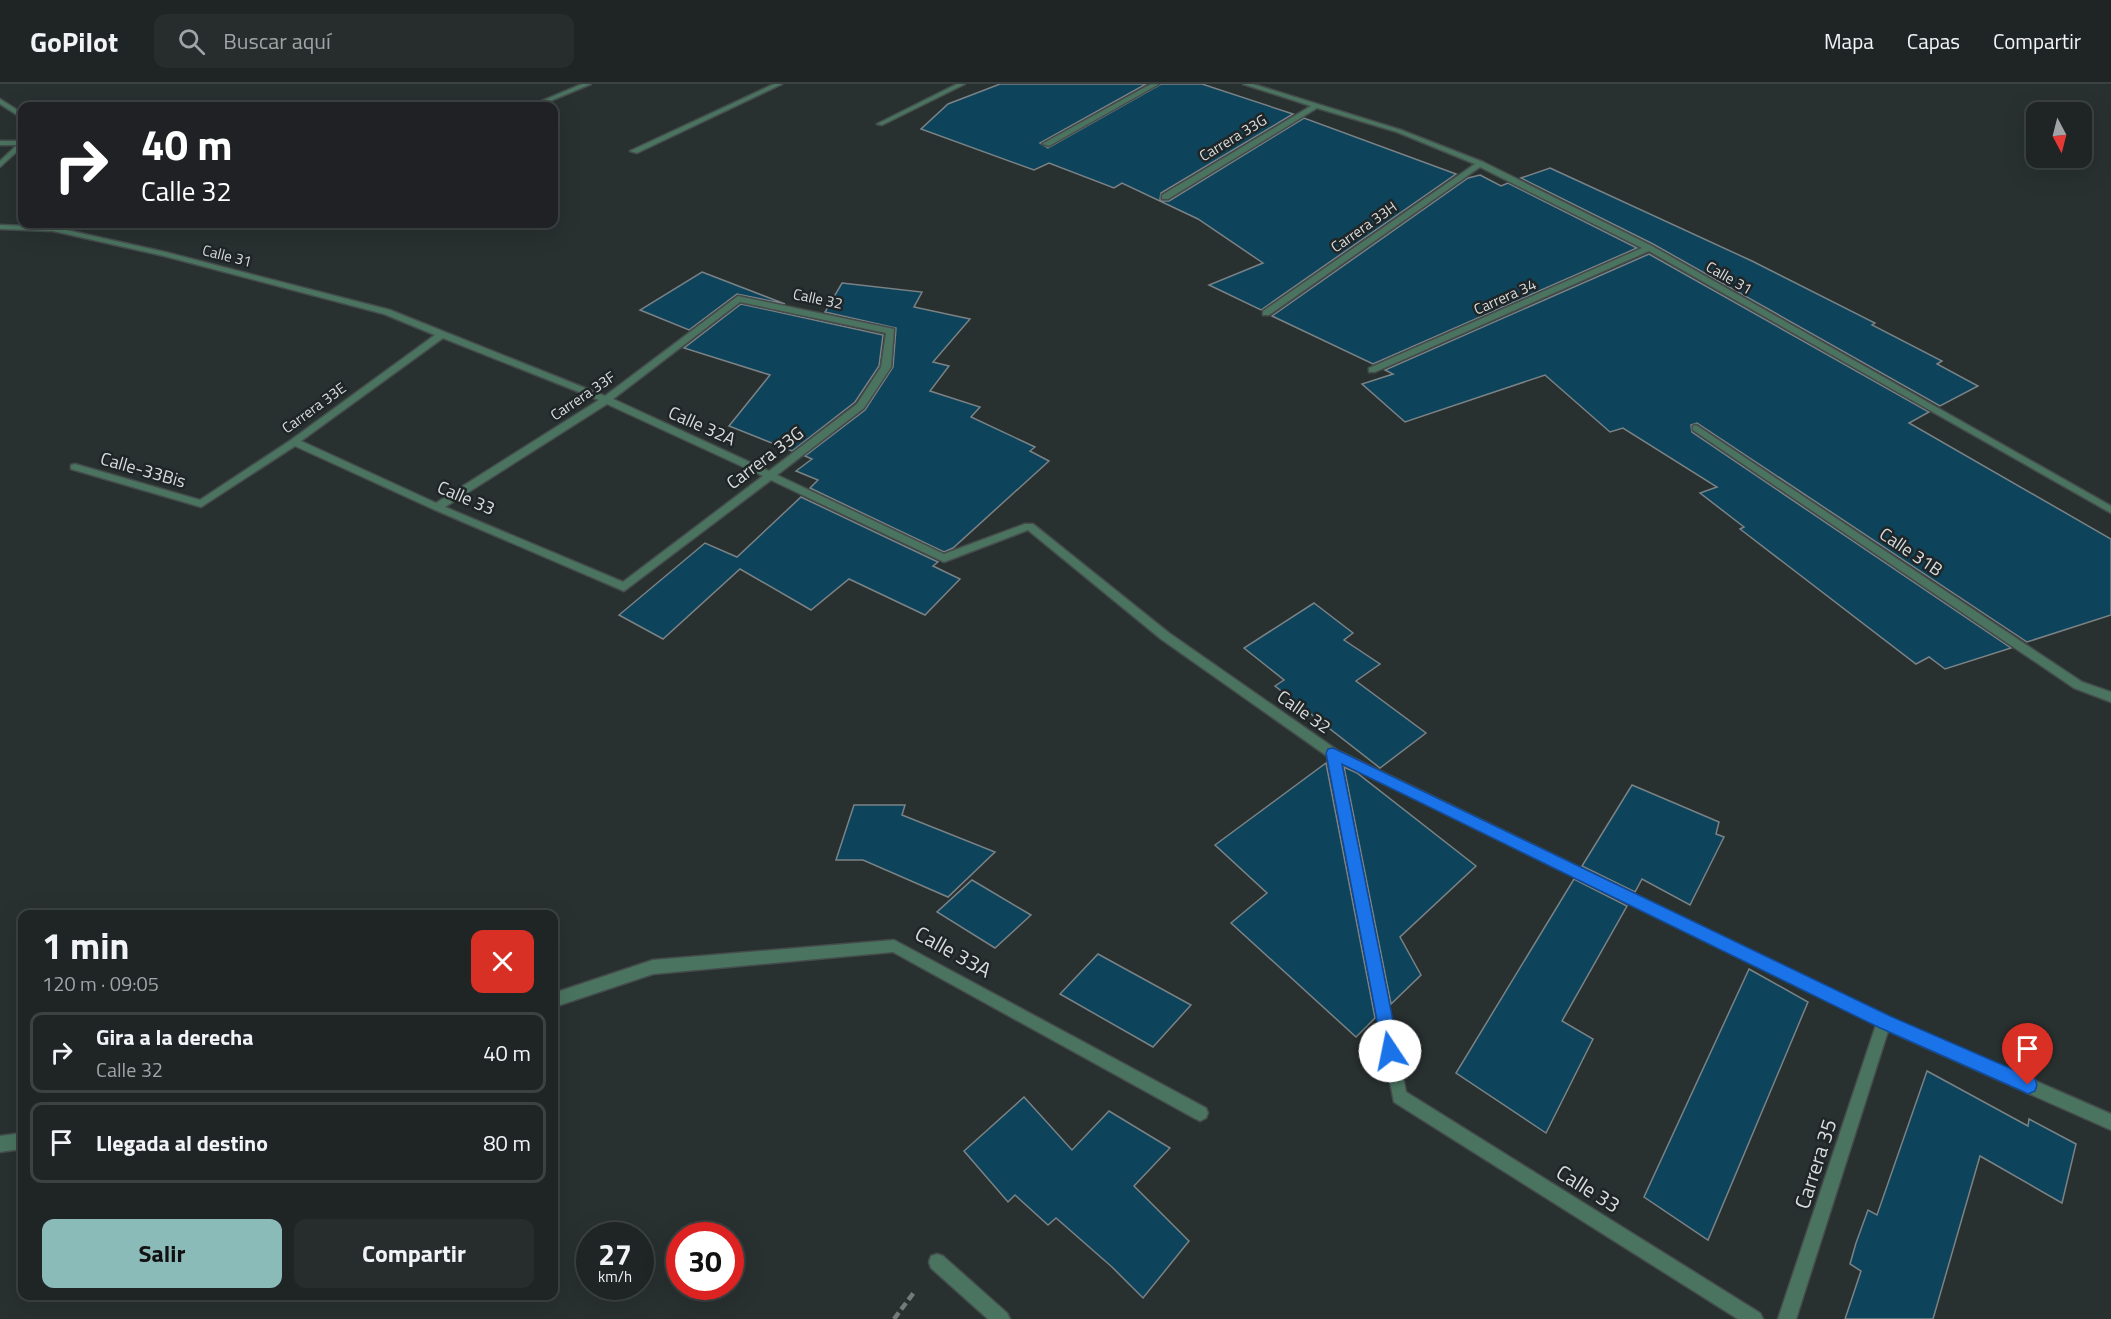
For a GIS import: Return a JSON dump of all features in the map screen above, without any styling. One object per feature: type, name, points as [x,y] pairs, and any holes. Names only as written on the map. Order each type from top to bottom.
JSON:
[{"type":"street","points":[[543,102],[586,84]]},
{"type":"street","points":[[634,152],[779,84]]},
{"type":"street","points":[[880,124],[962,84]]},
{"type":"street","points":[[1046,144],[1156,84]]},
{"type":"street","name":"Calle 31","points":[[1246,84],[1400,131],[1480,164],[1649,248],[2111,510]]},
{"type":"street","points":[[0,101],[18,113]]},
{"type":"street","name":"Carrera 33G","points":[[1165,197],[1317,105]]},
{"type":"street","points":[[0,143],[18,143]]},
{"type":"street","points":[[0,165],[18,147]]},
{"type":"street","name":"Carrera 33H","points":[[1266,314],[1480,164]]},
{"type":"street","name":"Calle 31","points":[[0,228],[52,229],[165,254],[387,312],[442,334]]},
{"type":"street","name":"Carrera 34","points":[[1372,370],[1649,248]]},
{"type":"street","name":"Calle 32","points":[[738,299],[891,331]]},
{"type":"street","name":"Carrera 33F","points":[[437,507],[606,400],[738,299]]},
{"type":"street","name":"Carrera 33G","points":[[624,587],[861,406],[886,367],[891,331]]},
{"type":"street","name":"Calle 32A","points":[[442,334],[606,400],[769,474],[944,558],[1029,526]]},
{"type":"street","name":"Carrera 33E","points":[[201,504],[294,442],[442,334]]},
{"type":"street","name":"Calle 31B","points":[[1696,428],[2078,685],[2111,697]]},
{"type":"street","name":"Calle 33","points":[[294,442],[437,507],[624,587]]},
{"type":"street","name":"Calle-33Bis","points":[[75,467],[201,504]]},
{"type":"street","name":"Calle 32","points":[[1029,526],[1165,636],[1333,753],[1884,1022],[2111,1122]]},
{"type":"street","name":"Calle 33","points":[[1333,753],[1399,1097],[1754,1319]]},
{"type":"street","name":"Calle 33A","points":[[558,999],[653,967],[894,946],[1200,1113]]},
{"type":"street","name":"Carrera 35","points":[[1787,1319],[1884,1022]]},
{"type":"street","points":[[0,1144],[18,1141]]},
{"type":"street","points":[[937,1262],[1001,1319]]},
{"type":"building","points":[[1000,84],[1146,84],[1040,143],[1048,148],[1161,84],[1202,84],[1293,114],[1161,193],[1162,201],[1169,201],[1304,118],[1456,174],[1261,310],[1209,285],[1263,263],[1198,219],[1122,183],[1114,188],[1049,163],[1034,170],[921,129],[948,104]]},
{"type":"building","points":[[1550,168],[1752,261],[1875,323],[1872,325],[1942,361],[1937,364],[1978,386],[1940,406],[1653,244],[1521,178]]},
{"type":"building","points":[[1480,175],[1501,186],[1508,183],[1637,248],[1373,364],[1272,316],[1468,178]]},
{"type":"building","points":[[1649,254],[1929,412],[1909,423],[2111,539],[2111,615],[2027,642],[1697,423],[1691,425],[1692,432],[2011,648],[1945,669],[1929,657],[1916,664],[1740,529],[1744,527],[1700,493],[1717,487],[1623,428],[1610,432],[1545,375],[1405,422],[1362,384],[1393,374],[1385,370]]},
{"type":"building","points":[[702,272],[785,304],[737,294],[689,330],[640,310]]},
{"type":"building","points":[[842,283],[922,292],[914,307],[970,319],[933,362],[949,366],[930,391],[980,407],[971,417],[1035,447],[1030,451],[1049,461],[953,548],[944,552],[810,488],[818,480],[796,471],[812,459],[805,456],[865,410],[893,367],[896,328],[825,312]]},
{"type":"building","points":[[741,304],[883,335],[879,366],[855,402],[792,451],[729,426],[770,375],[684,348]]},
{"type":"building","points":[[801,497],[938,562],[933,566],[960,579],[925,615],[849,579],[811,610],[740,569],[663,639],[619,615],[705,543],[737,557]]},
{"type":"building","points":[[1314,603],[1353,633],[1344,640],[1380,664],[1356,681],[1426,733],[1380,768],[1275,686],[1284,680],[1244,648]]},
{"type":"building","points":[[1326,763],[1375,1018],[1356,1037],[1231,923],[1267,893],[1215,845]]},
{"type":"building","points":[[1344,767],[1357,773],[1476,866],[1400,937],[1421,975],[1391,1004]]},
{"type":"building","points":[[1632,785],[1719,822],[1716,834],[1724,837],[1690,905],[1642,879],[1635,892],[1582,866]]},
{"type":"building","points":[[854,805],[905,805],[902,815],[995,852],[948,897],[863,860],[836,860]]},
{"type":"building","points":[[1574,879],[1627,906],[1562,1021],[1593,1039],[1546,1133],[1456,1073]]},
{"type":"building","points":[[972,880],[1031,915],[995,948],[937,912]]},
{"type":"building","points":[[1098,954],[1191,1005],[1153,1047],[1060,994]]},
{"type":"building","points":[[1749,969],[1808,1002],[1708,1240],[1644,1197]]},
{"type":"building","points":[[1927,1071],[2028,1126],[2029,1119],[2076,1144],[2062,1203],[1980,1156],[1933,1319],[1845,1319],[1861,1271],[1850,1264],[1856,1243],[1868,1210],[1877,1215]]},
{"type":"building","points":[[1024,1097],[1072,1150],[1109,1111],[1170,1148],[1134,1186],[1189,1241],[1143,1298],[1112,1267],[1056,1218],[1048,1225],[1015,1195],[1008,1202],[964,1151]]},
{"type":"route","points":[[1390,1051],[1333,753],[1884,1022],[2028,1085]]}]
